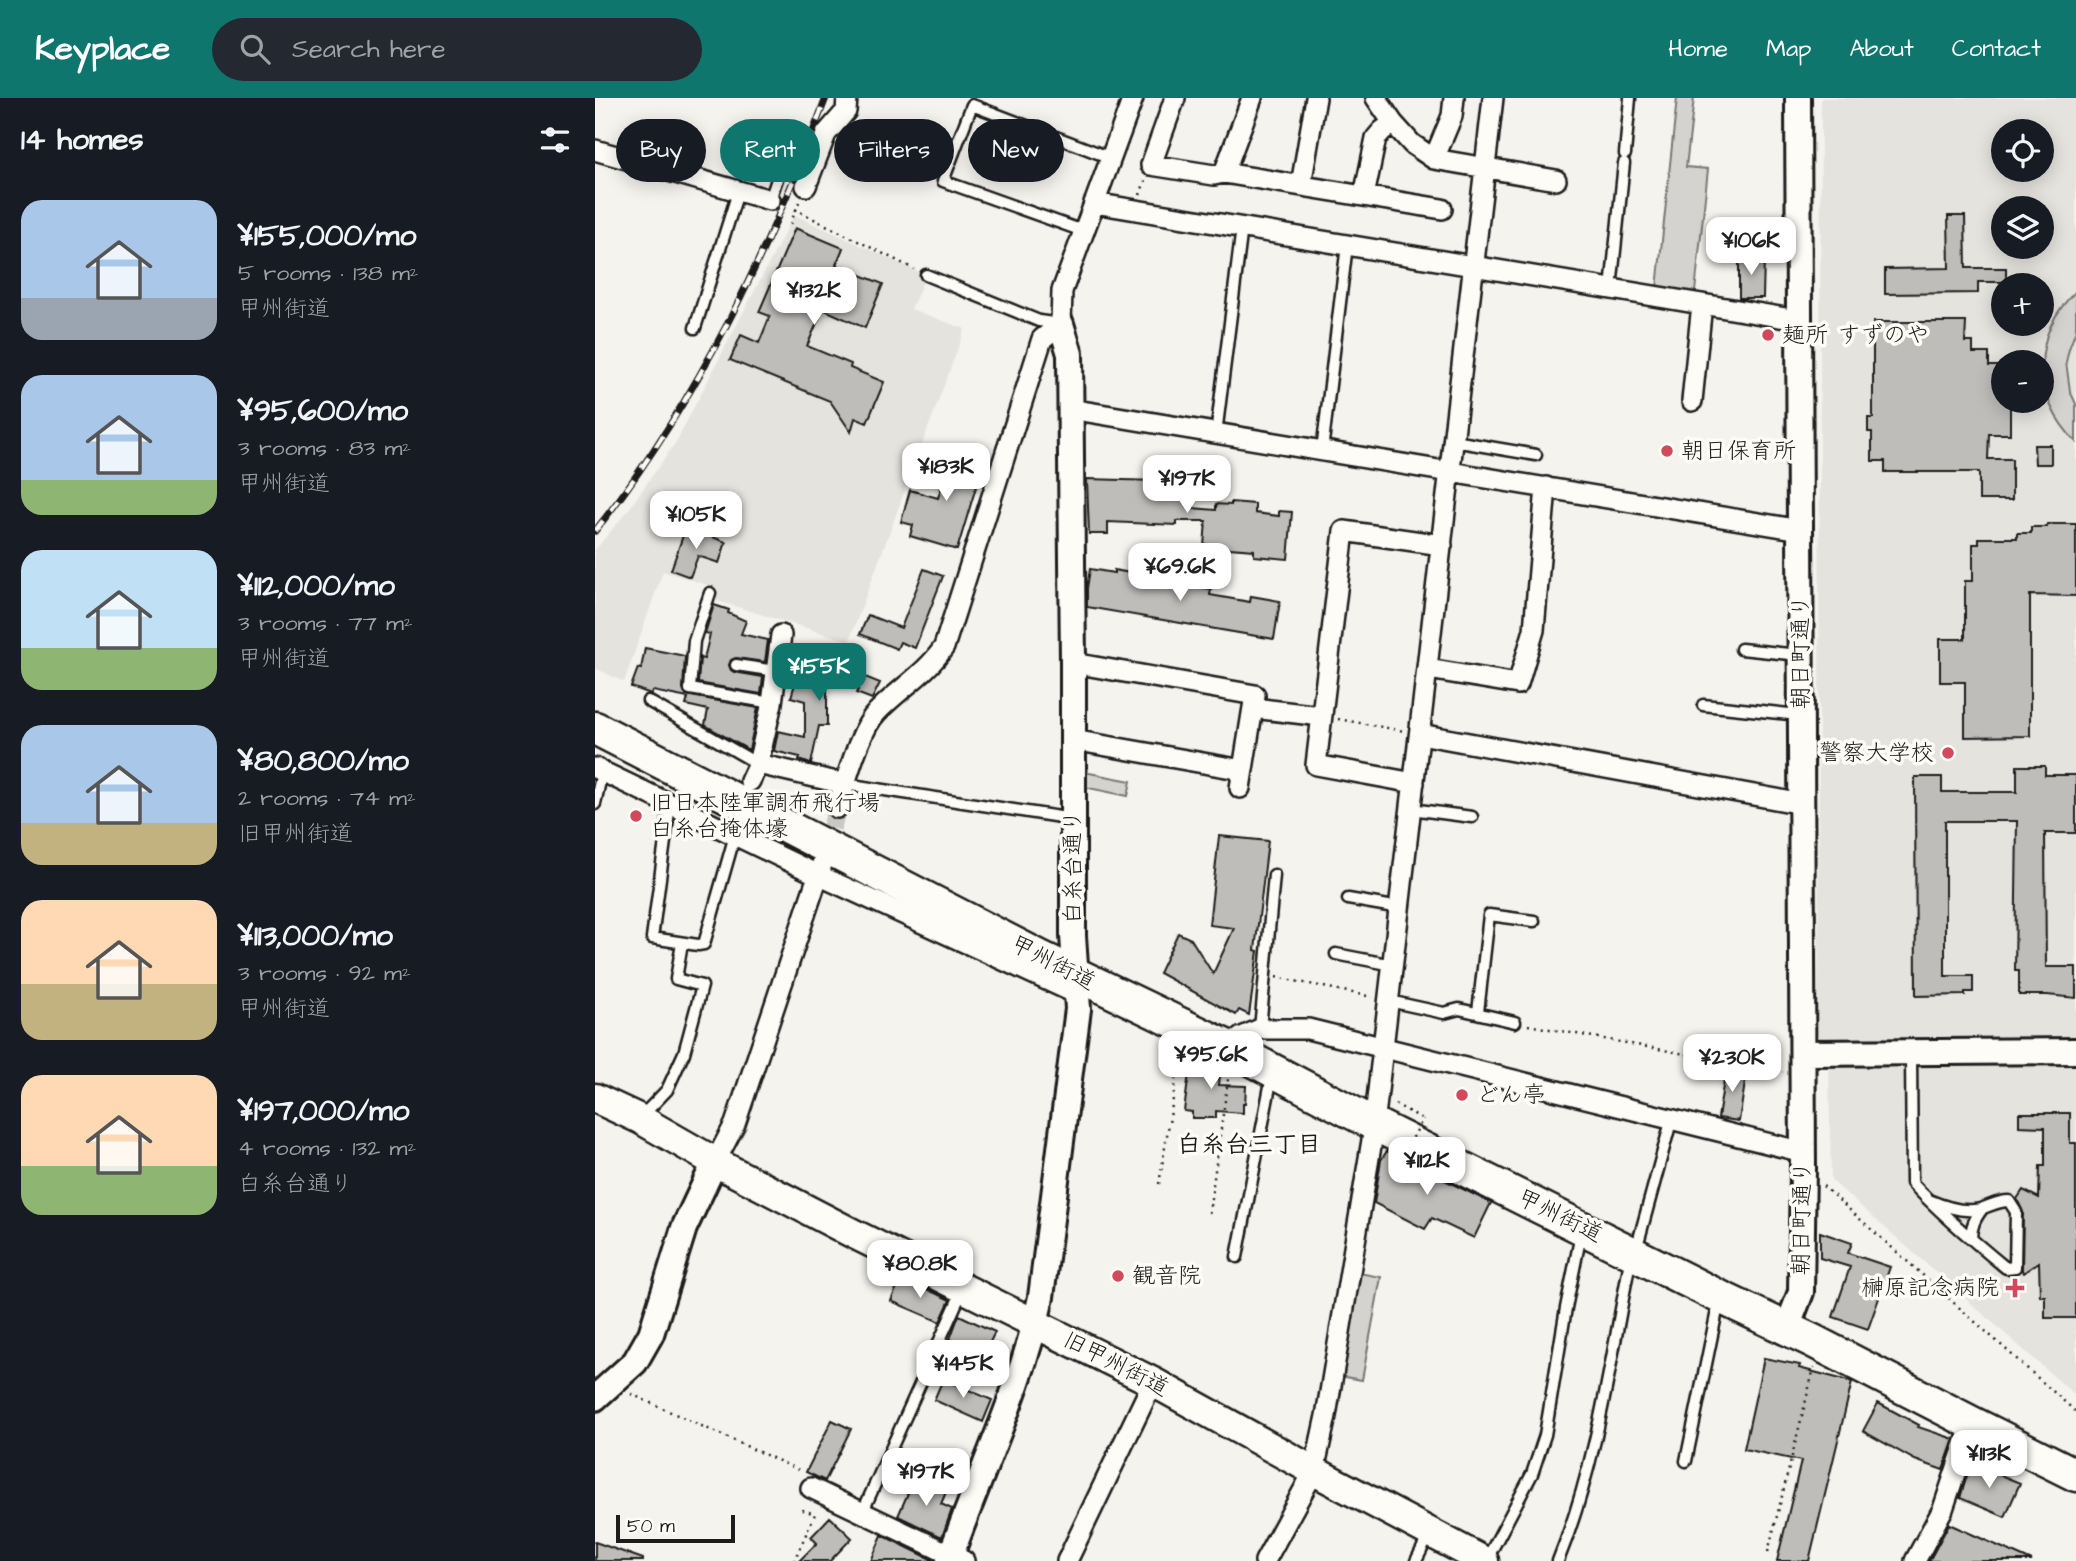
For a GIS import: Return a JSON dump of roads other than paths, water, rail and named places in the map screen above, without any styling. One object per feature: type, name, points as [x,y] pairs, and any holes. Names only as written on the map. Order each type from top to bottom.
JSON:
[{"type":"highway","name":"甲州街道","points":[[595,714],[1076,974],[1244,1043],[1789,1322],[2076,1458]]},
{"type":"highway","name":"甲州街道","points":[[595,729],[1076,974],[1273,1070],[1382,1112],[1583,1227],[1636,1245],[1720,1297],[1789,1322],[1820,1345],[2076,1475]]},
{"type":"main road","name":"旧甲州街道","points":[[595,1098],[640,1119],[715,1162],[854,1234],[1153,1382],[1485,1561]]},
{"type":"street","points":[[806,186],[826,134],[846,111],[847,98]]},
{"type":"street","points":[[837,808],[858,746],[875,714],[934,662],[944,647],[1042,340],[1061,324],[1062,291],[1133,98]]},
{"type":"street","points":[[1175,98],[1151,165],[1214,175],[1224,173],[1443,209]]},
{"type":"street","points":[[1224,173],[1252,98]]},
{"type":"street","points":[[1301,185],[1316,98]]},
{"type":"street","points":[[1376,98],[1412,144],[1434,159],[1556,180]]},
{"type":"street","points":[[1265,1561],[1314,1471],[1382,1112],[1389,1001],[1493,98]]},
{"type":"street","name":"朝日町通り","points":[[1789,1322],[1801,1292],[1804,1065],[1798,98]]},
{"type":"street","points":[[1434,159],[1452,116],[1450,100]]},
{"type":"street","points":[[1364,196],[1376,138],[1393,123]]},
{"type":"street","points":[[595,150],[770,200]]},
{"type":"street","points":[[1094,203],[1798,320]]},
{"type":"street","points":[[1692,401],[1702,304]]},
{"type":"street","name":"白糸台通り","points":[[954,1559],[1035,1324],[1041,1297],[1077,1019],[1069,354],[1061,324]]},
{"type":"street","points":[[1070,409],[1801,530]]},
{"type":"street","points":[[1427,669],[1518,684],[1534,630],[1546,487]]},
{"type":"street","points":[[1414,783],[1316,765],[1321,716],[1344,531],[1442,545]]},
{"type":"street","points":[[781,635],[772,703],[754,773],[845,784]]},
{"type":"street","points":[[1073,663],[1255,695],[1241,779],[1073,740]]},
{"type":"street","points":[[1253,708],[1321,716]]},
{"type":"street","points":[[1420,734],[1803,804]]},
{"type":"street","points":[[599,770],[670,804],[732,827],[820,870],[1076,974]]},
{"type":"street","points":[[600,1387],[635,1362],[651,1334],[684,1228],[735,1124],[820,870]]},
{"type":"street","points":[[1244,1043],[1308,1029],[1672,1118],[1803,1160]]},
{"type":"street","points":[[1804,1065],[1911,1052],[2076,1051]]},
{"type":"street","points":[[1067,1561],[1153,1382]]},
{"type":"street","points":[[1915,1561],[1943,1509],[1972,1423]]},
{"type":"street","points":[[813,1489],[863,1511],[954,1559]]},
{"type":"lane","points":[[1612,289],[1630,98]]},
{"type":"lane","points":[[1083,231],[943,181],[972,105],[1111,158]]},
{"type":"lane","points":[[770,200],[776,182]]},
{"type":"lane","points":[[695,328],[738,191]]},
{"type":"lane","points":[[1216,434],[1242,227]]},
{"type":"lane","points":[[1322,451],[1347,245]]},
{"type":"lane","points":[[926,275],[1039,321],[1061,324]]},
{"type":"lane","points":[[1454,441],[1536,455]]},
{"type":"lane","points":[[710,593],[694,641],[690,689],[772,703]]},
{"type":"lane","points":[[1741,649],[1801,655]]},
{"type":"lane","points":[[736,665],[776,671]]},
{"type":"lane","points":[[648,701],[754,773]]},
{"type":"lane","points":[[1703,705],[1802,715]]},
{"type":"lane","points":[[595,804],[599,770]]},
{"type":"lane","points":[[845,784],[1073,819]]},
{"type":"lane","points":[[670,804],[652,938],[698,946],[704,944],[732,827]]},
{"type":"lane","points":[[1412,809],[1472,817]]},
{"type":"lane","points":[[1244,1043],[1265,975],[1274,875]]},
{"type":"lane","points":[[1347,899],[1400,908]]},
{"type":"lane","points":[[1478,1012],[1489,915],[1534,921]]},
{"type":"lane","points":[[640,1119],[667,1090],[684,1053],[702,986],[676,979],[682,943]]},
{"type":"lane","points":[[1336,954],[1394,965]]},
{"type":"lane","points":[[1389,1001],[1444,1013],[1459,1009],[1478,1012],[1515,1022]]},
{"type":"lane","points":[[1911,1052],[1912,1183],[1929,1200],[1971,1240],[2006,1268],[2015,1266],[2016,1212],[2008,1202],[2000,1201],[1969,1210],[1929,1200]]},
{"type":"lane","points":[[1237,1257],[1273,1070]]},
{"type":"lane","points":[[1558,1561],[1590,1460],[1636,1245],[1672,1118]]},
{"type":"lane","points":[[1971,1240],[1975,1217],[1983,1208]]},
{"type":"lane","points":[[1485,1561],[1532,1474],[1545,1435],[1566,1308],[1583,1227]]},
{"type":"lane","points":[[863,1511],[964,1287]]},
{"type":"lane","points":[[1686,1461],[1720,1297]]},
{"type":"lane","points":[[1416,1561],[1431,1532]]},
{"type":"tunnel","points":[[824,856],[837,808]]},
{"type":"railway","points":[[595,531],[667,430],[727,324],[780,213],[826,98]]},
{"type":"place","name":"麺所 すずのや","points":[[1768,335]]},
{"type":"place","name":"朝日保育所","points":[[1667,451]]},
{"type":"place","name":"警察大学校","points":[[1948,753]]},
{"type":"place","name":"旧日本陸軍調布飛行場 白糸台掩体壕","points":[[636,816]]},
{"type":"place","name":"どん亭","points":[[1462,1095]]},
{"type":"place","name":"観音院","points":[[1118,1276]]},
{"type":"place","name":"榊原記念病院","points":[[2015,1288]]},
{"type":"district","name":"白糸台三丁目","points":[[1249,1145]]}]
